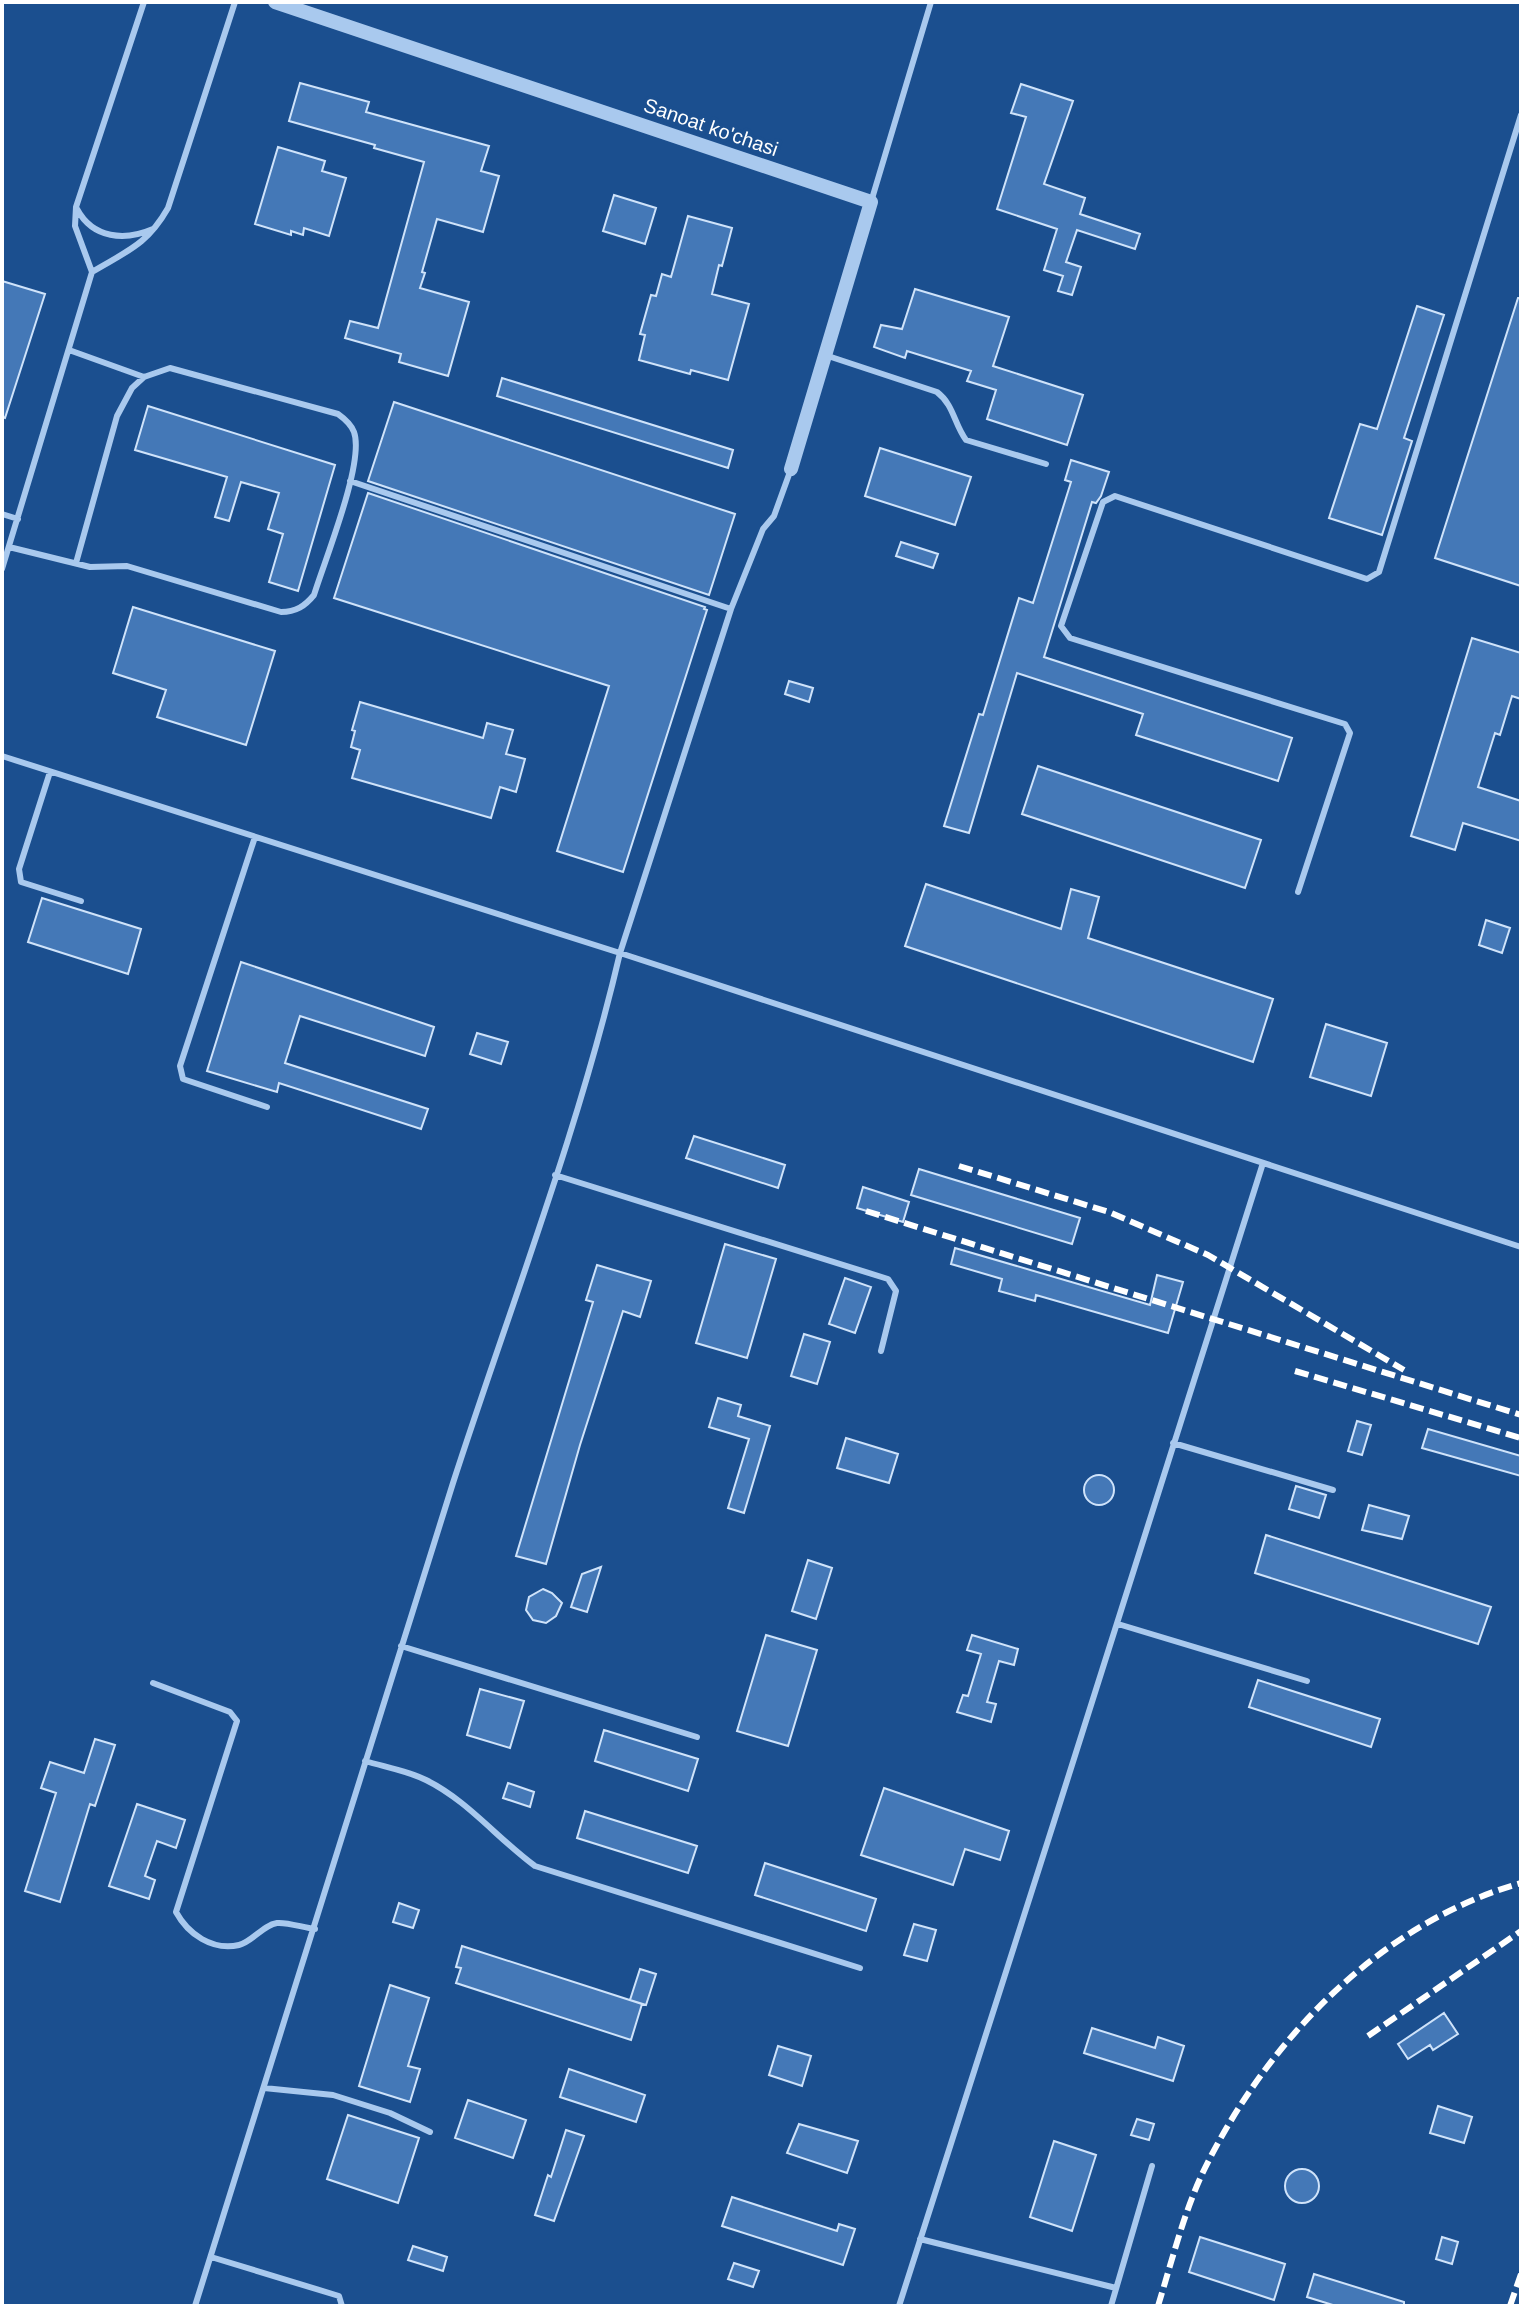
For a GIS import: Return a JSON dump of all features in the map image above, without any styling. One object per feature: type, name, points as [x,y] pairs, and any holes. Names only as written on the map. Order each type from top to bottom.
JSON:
[{"type":"street","name":"Sanoat ko'chasi","points":[[275,2],[871,202]]},
{"type":"street","points":[[791,469],[871,202]]},
{"type":"lane","points":[[2,569],[92,272],[75,226],[76,207],[144,2]]},
{"type":"lane","points":[[92,272],[146,240],[168,208],[235,2]]},
{"type":"lane","points":[[871,202],[931,2]]},
{"type":"lane","points":[[1298,892],[1350,733],[1345,724],[1070,638],[1061,626],[1103,502],[1115,496],[1367,579],[1379,572],[1521,115]]},
{"type":"lane","points":[[76,207],[82,219],[96,230],[117,238],[138,236],[157,228]]},
{"type":"lane","points":[[69,350],[144,377]]},
{"type":"lane","points":[[825,355],[937,392],[948,400],[966,440],[1046,464]]},
{"type":"lane","points":[[9,547],[90,567],[127,566],[281,612],[291,612],[306,605],[314,595],[355,466],[355,434],[349,422],[338,414],[170,368],[144,377],[132,388],[117,416],[76,563]]},
{"type":"lane","points":[[195,2306],[401,1646],[555,1175],[607,1007],[620,953],[731,609],[763,529],[774,516],[791,469]]},
{"type":"lane","points":[[350,481],[731,609]]},
{"type":"lane","points":[[2,514],[18,519]]},
{"type":"lane","points":[[2,756],[620,953],[1521,1247]]},
{"type":"lane","points":[[50,772],[19,869],[21,882],[81,901]]},
{"type":"lane","points":[[255,837],[180,1066],[183,1079],[267,1107]]},
{"type":"lane","points":[[899,2306],[1263,1163]]},
{"type":"lane","points":[[555,1175],[888,1279],[896,1291],[881,1351]]},
{"type":"lane","points":[[1173,1443],[1333,1490]]},
{"type":"lane","points":[[1118,1624],[1307,1681]]},
{"type":"lane","points":[[401,1646],[697,1737]]},
{"type":"lane","points":[[153,1683],[230,1712],[237,1721],[176,1912],[184,1926],[198,1938],[239,1945],[277,1923],[315,1929]]},
{"type":"lane","points":[[365,1761],[424,1779],[451,1794],[510,1848],[535,1866],[860,1968]]},
{"type":"lane","points":[[264,2088],[333,2095],[390,2113],[430,2132]]},
{"type":"lane","points":[[1111,2306],[1152,2166]]},
{"type":"lane","points":[[920,2239],[1116,2288]]},
{"type":"lane","points":[[211,2257],[339,2296],[342,2306]]},
{"type":"building","points":[[300,83],[369,102],[366,112],[489,146],[481,171],[499,176],[483,232],[437,219],[422,272],[425,273],[420,288],[469,302],[448,376],[399,362],[401,354],[345,338],[350,321],[378,328],[424,162],[289,121]]},
{"type":"building","points":[[1021,84],[1073,101],[1044,184],[1085,198],[1080,214],[1140,234],[1135,249],[1077,230],[1066,262],[1081,267],[1072,295],[1058,291],[1063,276],[1044,270],[1057,229],[997,209],[1026,117],[1011,113]]},
{"type":"building","points":[[278,147],[325,161],[322,171],[346,178],[329,236],[304,228],[303,235],[291,231],[291,235],[255,224]]},
{"type":"building","points":[[614,195],[656,208],[645,244],[603,231]]},
{"type":"building","points":[[688,216],[732,228],[712,294],[749,304],[728,380],[691,370],[690,374],[639,360],[645,335],[640,334],[651,295],[656,296],[662,274],[671,277]]},
{"type":"building","points":[[2,281],[45,294],[5,418],[2,417]]},
{"type":"building","points":[[915,289],[1009,317],[993,366],[1083,395],[1067,445],[987,419],[996,390],[967,381],[971,371],[907,351],[905,358],[874,347],[881,325],[902,329]]},
{"type":"building","points":[[1518,298],[1521,298],[1521,586],[1435,558]]},
{"type":"building","points":[[1417,306],[1444,315],[1404,438],[1412,441],[1382,535],[1329,518],[1360,424],[1377,429]]},
{"type":"building","points":[[502,378],[733,450],[728,468],[497,396]]},
{"type":"building","points":[[394,402],[735,514],[709,595],[368,481]]},
{"type":"building","points":[[148,406],[335,465],[298,591],[269,582],[283,534],[268,529],[279,493],[241,482],[229,521],[215,517],[227,477],[135,450]]},
{"type":"building","points":[[880,448],[971,477],[955,525],[865,496]]},
{"type":"building","points":[[1071,460],[1109,472],[1101,496],[1096,503],[1092,502],[1044,657],[1292,738],[1278,781],[1136,735],[1143,714],[1017,673],[969,833],[944,826],[1019,598],[1033,603],[1071,482],[1065,480]]},
{"type":"building","points":[[368,493],[705,607],[707,610],[623,872],[557,851],[609,686],[334,598]]},
{"type":"building","points":[[901,542],[938,554],[933,568],[896,556]]},
{"type":"building","points":[[133,607],[275,651],[246,745],[157,717],[166,690],[113,673]]},
{"type":"building","points":[[1472,638],[1521,653],[1521,699],[1512,696],[1500,735],[1495,733],[1478,787],[1521,801],[1521,841],[1463,823],[1455,850],[1411,836]]},
{"type":"building","points":[[789,681],[813,688],[809,702],[785,694]]},
{"type":"building","points":[[360,702],[483,738],[487,723],[513,730],[506,754],[525,759],[516,792],[500,787],[491,818],[352,778],[360,750],[351,747],[355,731],[352,730]]},
{"type":"building","points":[[1038,766],[1261,840],[1245,888],[1022,814]]},
{"type":"building","points":[[926,884],[1061,929],[1071,889],[1099,897],[1088,938],[1273,999],[1253,1062],[905,946]]},
{"type":"building","points":[[42,898],[141,929],[128,974],[28,942]]},
{"type":"building","points":[[1486,920],[1510,928],[1502,953],[1479,945]]},
{"type":"building","points":[[241,962],[434,1027],[425,1056],[300,1016],[285,1063],[428,1109],[421,1129],[279,1083],[277,1092],[207,1071]]},
{"type":"building","points":[[1326,1024],[1387,1043],[1371,1096],[1310,1077]]},
{"type":"building","points":[[477,1033],[508,1042],[501,1064],[470,1054]]},
{"type":"building","points":[[694,1136],[785,1165],[778,1188],[686,1158]]},
{"type":"building","points":[[919,1169],[1080,1218],[1072,1244],[911,1195]]},
{"type":"building","points":[[863,1187],[909,1202],[903,1222],[857,1208]]},
{"type":"building","points":[[725,1244],[776,1259],[747,1358],[696,1343]]},
{"type":"building","points":[[955,1248],[1150,1305],[1157,1275],[1183,1282],[1168,1333],[1036,1295],[1035,1301],[999,1291],[1002,1279],[951,1264]]},
{"type":"building","points":[[597,1265],[651,1281],[640,1317],[623,1311],[546,1564],[516,1556],[593,1302],[586,1300]]},
{"type":"building","points":[[845,1278],[871,1287],[855,1333],[829,1324]]},
{"type":"building","points":[[804,1334],[830,1342],[817,1384],[791,1376]]},
{"type":"building","points":[[718,1398],[741,1405],[738,1416],[770,1426],[744,1513],[728,1508],[749,1439],[709,1427]]},
{"type":"building","points":[[1357,1421],[1371,1425],[1362,1455],[1348,1451]]},
{"type":"building","points":[[1428,1429],[1521,1456],[1521,1476],[1422,1448]]},
{"type":"building","points":[[846,1438],[898,1454],[889,1483],[837,1468]]},
{"type":"building","points":[[1099,1475],[1105,1476],[1113,1484],[1113,1496],[1105,1504],[1099,1505],[1093,1504],[1085,1496],[1084,1490],[1085,1484],[1093,1476]]},
{"type":"building","points":[[1296,1486],[1326,1495],[1319,1518],[1289,1509]]},
{"type":"building","points":[[1369,1505],[1409,1516],[1402,1539],[1362,1530]]},
{"type":"building","points":[[1266,1535],[1491,1607],[1478,1644],[1255,1573]]},
{"type":"building","points":[[808,1560],[832,1568],[816,1619],[792,1611]]},
{"type":"building","points":[[601,1567],[587,1612],[571,1607],[582,1574]]},
{"type":"building","points":[[543,1589],[562,1603],[556,1616],[546,1623],[533,1620],[526,1610],[529,1597]]},
{"type":"building","points":[[766,1635],[817,1650],[788,1746],[737,1731]]},
{"type":"building","points":[[972,1635],[1018,1649],[1014,1665],[999,1661],[987,1702],[996,1704],[991,1722],[957,1712],[963,1695],[968,1696],[981,1654],[967,1650]]},
{"type":"building","points":[[1258,1680],[1380,1719],[1371,1747],[1249,1707]]},
{"type":"building","points":[[480,1689],[524,1701],[510,1748],[467,1735]]},
{"type":"building","points":[[604,1730],[698,1759],[688,1791],[595,1761]]},
{"type":"building","points":[[95,1739],[115,1745],[95,1806],[90,1804],[60,1902],[25,1891],[56,1793],[41,1788],[50,1762],[84,1773]]},
{"type":"building","points":[[508,1783],[534,1792],[530,1807],[503,1798]]},
{"type":"building","points":[[884,1788],[1009,1831],[1000,1860],[965,1849],[953,1885],[861,1855]]},
{"type":"building","points":[[137,1804],[185,1820],[176,1848],[157,1841],[145,1876],[155,1880],[149,1899],[109,1886]]},
{"type":"building","points":[[585,1811],[697,1846],[688,1873],[577,1838]]},
{"type":"building","points":[[765,1863],[876,1899],[866,1931],[755,1895]]},
{"type":"building","points":[[399,1903],[419,1910],[413,1928],[393,1922]]},
{"type":"building","points":[[914,1924],[936,1930],[927,1961],[904,1955]]},
{"type":"building","points":[[462,1946],[642,2004],[631,2040],[456,1983],[461,1968],[456,1967]]},
{"type":"building","points":[[640,1969],[656,1974],[646,2005],[630,2000]]},
{"type":"building","points":[[390,1985],[429,1998],[408,2066],[420,2069],[410,2102],[359,2086]]},
{"type":"building","points":[[1444,2013],[1458,2034],[1433,2050],[1430,2045],[1408,2059],[1398,2044]]},
{"type":"building","points":[[1092,2028],[1155,2048],[1158,2037],[1184,2046],[1173,2081],[1084,2053]]},
{"type":"building","points":[[778,2046],[811,2056],[802,2086],[769,2075]]},
{"type":"building","points":[[569,2069],[645,2095],[636,2122],[560,2097]]},
{"type":"building","points":[[468,2100],[526,2120],[513,2158],[455,2138]]},
{"type":"building","points":[[1438,2106],[1472,2117],[1464,2143],[1430,2133]]},
{"type":"building","points":[[348,2115],[419,2138],[398,2203],[327,2179]]},
{"type":"building","points":[[1137,2119],[1154,2124],[1149,2140],[1131,2135]]},
{"type":"building","points":[[799,2124],[858,2141],[847,2173],[787,2153]]},
{"type":"building","points":[[566,2130],[584,2136],[554,2221],[535,2215]]},
{"type":"building","points":[[1054,2141],[1096,2155],[1072,2231],[1030,2217]]},
{"type":"building","points":[[1302,2169],[1314,2174],[1319,2186],[1314,2198],[1302,2203],[1290,2198],[1285,2186],[1290,2174]]},
{"type":"building","points":[[732,2197],[837,2231],[839,2224],[855,2229],[843,2265],[722,2226]]},
{"type":"building","points":[[1200,2237],[1285,2264],[1274,2300],[1189,2272]]},
{"type":"building","points":[[1442,2237],[1458,2242],[1452,2264],[1436,2259]]},
{"type":"building","points":[[413,2246],[447,2257],[443,2271],[408,2260]]},
{"type":"building","points":[[734,2263],[759,2271],[753,2287],[728,2279]]},
{"type":"building","points":[[1314,2274],[1404,2302],[1404,2306],[1336,2306],[1307,2297]]},
{"type":"railway","points":[[959,1166],[1109,1212],[1208,1255],[1404,1370]]},
{"type":"railway","points":[[866,1211],[1521,1415]]},
{"type":"railway","points":[[1295,1371],[1521,1438]]},
{"type":"railway","points":[[1158,2306],[1185,2219],[1205,2168],[1261,2075],[1295,2032],[1334,1992],[1376,1957],[1421,1926],[1470,1901],[1521,1883]]},
{"type":"railway","points":[[1368,2036],[1521,1931]]},
{"type":"railway","points":[[1510,2306],[1521,2274]]}]
